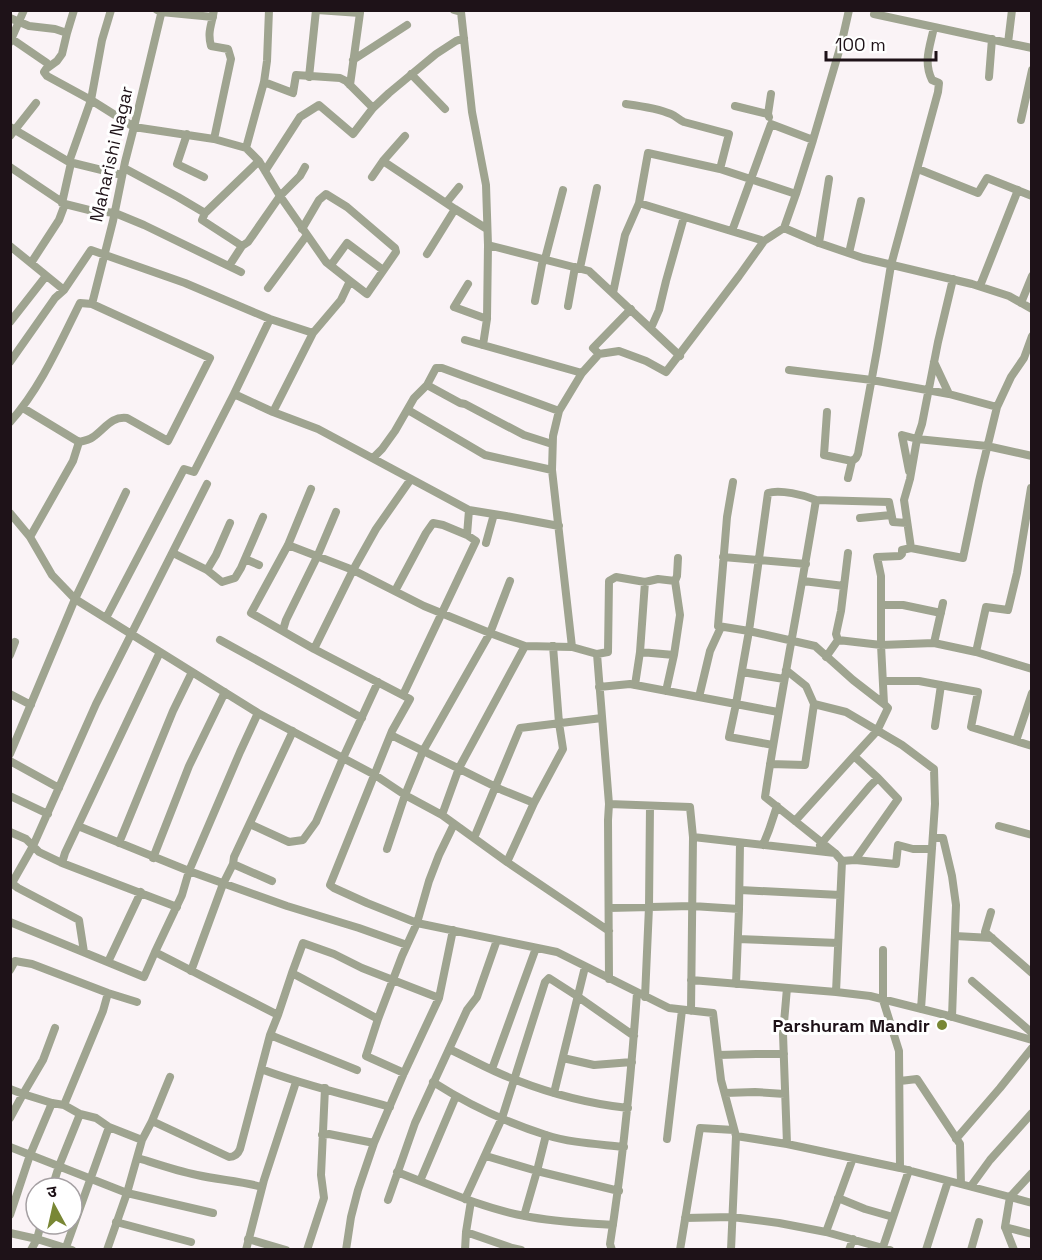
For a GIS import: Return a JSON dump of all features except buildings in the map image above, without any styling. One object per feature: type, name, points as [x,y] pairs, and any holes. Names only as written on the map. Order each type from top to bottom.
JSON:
[{"type":"street","points":[[24,10],[15,20],[11,40],[47,63]]},
{"type":"street","points":[[74,10],[62,54],[46,69],[44,72],[46,76],[134,127],[214,139],[246,148],[259,161],[280,196],[304,232],[326,262],[367,294],[396,252],[395,248],[347,207],[326,194],[319,201],[304,232],[268,288]]},
{"type":"street","points":[[31,263],[59,220],[70,163],[91,100],[102,40],[111,10]]},
{"type":"street","points":[[246,148],[264,82],[269,10]]},
{"type":"street","points":[[309,77],[316,10],[360,12],[350,85]]},
{"type":"street","points":[[454,10],[461,12],[472,112],[486,184],[487,319],[483,345]]},
{"type":"street","points":[[572,647],[552,470],[552,444],[559,411],[582,374],[599,354],[620,351],[666,372],[764,241],[784,228],[813,140],[849,10]]},
{"type":"street","points":[[1008,43],[1012,10]]},
{"type":"street","points":[[160,11],[213,14],[208,37],[211,45],[228,48],[231,58],[214,139]]},
{"type":"street","name":"Maharishi Nagar","points":[[92,304],[115,213],[160,11]]},
{"type":"street","points":[[874,14],[1032,48]]},
{"type":"street","points":[[15,20],[29,26],[67,33]]},
{"type":"street","points":[[353,60],[407,25]]},
{"type":"street","points":[[848,478],[852,461],[858,454],[891,265],[938,92],[939,83],[933,80],[927,70],[934,27]]},
{"type":"street","points":[[265,171],[300,117],[319,105],[353,134],[373,108],[411,74],[436,54],[464,38]]},
{"type":"street","points":[[989,77],[992,39]]},
{"type":"street","points":[[1022,120],[1032,70]]},
{"type":"street","points":[[411,74],[445,109]]},
{"type":"street","points":[[264,82],[293,93],[296,75],[340,78],[346,81],[373,108]]},
{"type":"street","points":[[732,231],[771,124],[768,114],[771,94]]},
{"type":"street","points":[[36,104],[12,131],[70,163],[123,172],[178,197],[205,213]]},
{"type":"street","points":[[626,104],[658,110],[674,115],[684,122],[729,134],[720,169]]},
{"type":"street","points":[[735,106],[768,114]]},
{"type":"street","points":[[771,124],[813,140]]},
{"type":"street","points":[[187,134],[177,164],[204,177]]},
{"type":"street","points":[[372,177],[405,136]]},
{"type":"street","points":[[613,293],[625,235],[639,203],[648,153],[720,169],[796,194]]},
{"type":"street","points":[[242,246],[202,220],[205,213],[259,161]]},
{"type":"street","points":[[383,161],[487,228]]},
{"type":"street","points":[[10,167],[63,203],[89,210],[115,213],[241,272]]},
{"type":"street","points":[[229,266],[280,196],[300,176],[305,167]]},
{"type":"street","points":[[918,169],[978,193],[987,178],[1032,196]]},
{"type":"street","points":[[819,243],[829,179]]},
{"type":"street","points":[[446,203],[459,187]]},
{"type":"street","points":[[568,306],[597,188]]},
{"type":"street","points":[[535,301],[563,190]]},
{"type":"street","points":[[980,286],[1018,190]]},
{"type":"street","points":[[849,252],[861,201]]},
{"type":"street","points":[[639,203],[764,241]]},
{"type":"street","points":[[427,254],[455,209]]},
{"type":"street","points":[[651,328],[659,310],[684,217]]},
{"type":"street","points":[[784,228],[863,258],[980,286],[1009,296],[1032,309]]},
{"type":"street","points":[[331,266],[347,243],[383,270]]},
{"type":"street","points":[[488,245],[589,271],[680,356]]},
{"type":"street","points":[[10,362],[91,250],[185,283],[270,319],[313,333]]},
{"type":"street","points":[[12,251],[31,263],[64,290]]},
{"type":"street","points":[[10,322],[46,276]]},
{"type":"street","points":[[1021,303],[1032,276]]},
{"type":"street","points":[[910,548],[904,500],[953,279]]},
{"type":"street","points":[[273,412],[313,333],[341,300],[350,281]]},
{"type":"street","points":[[468,284],[454,307],[487,319]]},
{"type":"street","points":[[10,422],[23,408],[80,303],[92,304],[210,358],[168,441],[127,418],[119,417],[111,421],[95,436],[79,442]]},
{"type":"street","points":[[599,354],[593,348],[631,309]]},
{"type":"street","points":[[106,618],[184,469],[194,472],[270,319]]},
{"type":"street","points":[[884,704],[880,576],[877,557],[900,556],[902,550],[910,548],[963,558],[997,407],[1011,377],[1024,358],[1032,336]]},
{"type":"street","points":[[465,340],[582,374]]},
{"type":"street","points":[[934,362],[948,394]]},
{"type":"street","points":[[373,458],[382,449],[414,398],[428,385],[436,368],[442,368],[559,411]]},
{"type":"street","points":[[789,370],[872,380],[948,394],[997,407]]},
{"type":"street","points":[[428,385],[524,435],[552,444]]},
{"type":"street","points":[[234,394],[318,429],[469,510],[559,526]]},
{"type":"street","points":[[23,408],[79,442]]},
{"type":"street","points":[[408,410],[485,455],[552,470]]},
{"type":"street","points":[[828,412],[824,455],[852,461]]},
{"type":"street","points":[[910,479],[902,435],[1032,456]]},
{"type":"street","points":[[30,537],[73,461],[79,442]]},
{"type":"street","points":[[314,649],[376,529],[411,479]]},
{"type":"street","points":[[733,482],[727,518],[718,626],[815,646],[888,708],[877,731],[795,821]]},
{"type":"street","points":[[84,952],[79,920],[11,883],[33,846],[96,704],[207,484]]},
{"type":"street","points":[[976,652],[986,607],[1008,610],[1017,573],[1031,488]]},
{"type":"street","points":[[311,489],[288,545],[251,613],[410,699],[391,735],[330,885],[417,923],[557,952],[669,1008],[713,1013],[721,1080],[735,1133],[731,1250]]},
{"type":"street","points":[[773,745],[729,737],[749,631],[768,493],[775,491],[816,500],[889,502],[892,522],[907,522]]},
{"type":"street","points":[[10,754],[75,599],[126,492]]},
{"type":"street","points":[[816,500],[765,796],[842,861],[836,992]]},
{"type":"street","points":[[467,535],[469,510]]},
{"type":"street","points":[[283,630],[336,512]]},
{"type":"street","points":[[10,513],[30,537],[52,575],[75,599],[258,713],[343,758],[442,816],[609,932]]},
{"type":"street","points":[[486,543],[494,514]]},
{"type":"street","points":[[860,518],[891,515]]},
{"type":"street","points":[[173,554],[207,570],[222,582],[235,578],[263,517]]},
{"type":"street","points":[[207,570],[230,523]]},
{"type":"street","points":[[395,591],[433,524],[443,525],[476,541],[402,695]]},
{"type":"street","points":[[288,545],[353,570],[441,613],[525,646],[572,647],[597,654],[608,652],[609,581],[616,577],[645,582],[658,579],[675,580]]},
{"type":"street","points":[[838,640],[836,634],[848,553]]},
{"type":"street","points":[[723,557],[806,564]]},
{"type":"street","points":[[666,691],[680,615],[675,580],[678,558]]},
{"type":"street","points":[[245,559],[259,565]]},
{"type":"street","points":[[387,849],[423,751],[490,633],[510,581]]},
{"type":"street","points":[[803,581],[844,586]]},
{"type":"street","points":[[635,685],[645,582]]},
{"type":"street","points":[[934,643],[943,603]]},
{"type":"street","points":[[881,604],[903,605],[941,613]]},
{"type":"street","points":[[699,697],[710,651],[721,627]]},
{"type":"street","points":[[220,640],[362,718]]},
{"type":"street","points":[[838,640],[881,645],[934,643],[976,652],[1032,669]]},
{"type":"street","points":[[826,657],[838,640]]},
{"type":"street","points":[[10,655],[15,642]]},
{"type":"street","points":[[442,816],[459,768],[525,646]]},
{"type":"street","points":[[507,862],[534,803],[563,749],[553,646]]},
{"type":"street","points":[[62,863],[160,652]]},
{"type":"street","points":[[640,652],[674,655]]},
{"type":"street","points":[[597,654],[609,804],[609,979]]},
{"type":"street","points":[[119,843],[173,711],[192,672]]},
{"type":"street","points":[[742,672],[785,675],[806,686],[814,704],[805,765],[770,764]]},
{"type":"street","points":[[883,681],[919,681],[978,692],[971,726],[1032,746]]},
{"type":"street","points":[[250,824],[289,842],[303,840],[316,822],[378,682]]},
{"type":"street","points":[[599,687],[630,684],[778,712]]},
{"type":"street","points":[[935,726],[941,685]]},
{"type":"street","points":[[153,858],[189,766],[225,692]]},
{"type":"street","points":[[1016,741],[1032,693]]},
{"type":"street","points":[[10,694],[31,705]]},
{"type":"street","points":[[814,704],[846,712],[902,745],[934,769],[935,804],[921,1009]]},
{"type":"street","points":[[10,922],[144,977],[177,907],[189,871],[258,713]]},
{"type":"street","points":[[474,838],[520,728],[602,718]]},
{"type":"street","points":[[191,971],[234,857],[293,731]]},
{"type":"street","points":[[391,735],[496,787],[534,803]]},
{"type":"street","points":[[854,756],[898,799],[855,860]]},
{"type":"street","points":[[10,761],[59,788]]},
{"type":"street","points":[[814,851],[878,778]]},
{"type":"street","points":[[10,796],[48,814]]},
{"type":"street","points":[[609,804],[690,807],[693,837],[691,980],[667,1139]]},
{"type":"street","points":[[612,1250],[610,1244],[619,1191],[649,907],[650,806]]},
{"type":"street","points":[[763,845],[777,806]]},
{"type":"street","points":[[404,1073],[366,1056],[378,1019],[417,923],[438,855],[454,824]]},
{"type":"street","points":[[78,826],[153,858],[223,884],[407,945]]},
{"type":"street","points":[[999,826],[1032,835]]},
{"type":"street","points":[[10,832],[26,840],[39,852],[62,863],[177,907]]},
{"type":"street","points":[[693,837],[835,853]]},
{"type":"street","points":[[933,838],[943,838],[956,905],[952,1017]]},
{"type":"street","points":[[736,984],[740,843]]},
{"type":"street","points":[[842,861],[896,864],[898,845],[913,849],[932,849]]},
{"type":"street","points":[[233,864],[272,881]]},
{"type":"street","points":[[740,890],[840,895]]},
{"type":"street","points":[[108,962],[141,892]]},
{"type":"street","points":[[609,908],[692,906],[739,909]]},
{"type":"street","points":[[991,912],[985,932],[1032,973]]},
{"type":"street","points":[[346,1250],[358,1190],[374,1143],[439,998],[453,930]]},
{"type":"street","points":[[955,936],[992,938]]},
{"type":"street","points":[[738,939],[838,943]]},
{"type":"street","points":[[388,1200],[415,1123],[467,1010],[477,997],[497,940]]},
{"type":"street","points":[[152,1121],[229,1157],[234,1157],[238,1153],[270,1035],[303,943],[439,998]]},
{"type":"street","points":[[492,1069],[536,948]]},
{"type":"street","points":[[685,1218],[732,1218],[779,1223],[826,1232],[885,1249],[904,1169],[899,1051],[883,1000],[883,950]]},
{"type":"street","points":[[155,952],[278,1015]]},
{"type":"street","points":[[10,970],[15,961],[32,964],[137,1002]]},
{"type":"street","points":[[554,1093],[585,967]]},
{"type":"street","points":[[292,973],[378,1019]]},
{"type":"street","points":[[465,1250],[468,1200],[502,1118],[545,982],[549,978],[634,1036]]},
{"type":"street","points":[[691,980],[870,996],[1030,1035]]},
{"type":"street","points":[[972,981],[1030,1035]]},
{"type":"street","points":[[787,988],[783,1034],[787,1144]]},
{"type":"street","points":[[64,1105],[103,1011],[108,993]]},
{"type":"street","points":[[10,1118],[43,1060],[55,1028]]},
{"type":"street","points":[[270,1035],[357,1070]]},
{"type":"street","points":[[956,1138],[1032,1048]]},
{"type":"street","points":[[449,1049],[514,1080],[603,1106],[628,1108]]},
{"type":"street","points":[[718,1055],[784,1054]]},
{"type":"street","points":[[563,1058],[594,1065],[632,1062]]},
{"type":"street","points":[[261,1069],[296,1082],[390,1107]]},
{"type":"street","points":[[108,1249],[142,1140],[170,1077]]},
{"type":"street","points":[[900,1081],[917,1079],[960,1144],[961,1184]]},
{"type":"street","points":[[246,1250],[262,1187],[296,1082]]},
{"type":"street","points":[[433,1082],[502,1118],[546,1135],[576,1142],[624,1147]]},
{"type":"street","points":[[307,1250],[324,1198],[321,1174],[325,1088]]},
{"type":"street","points":[[10,1089],[23,1095],[64,1105],[142,1140]]},
{"type":"street","points":[[724,1093],[785,1094]]},
{"type":"street","points":[[420,1181],[456,1096]]},
{"type":"street","points":[[10,1215],[30,1155],[52,1103]]},
{"type":"street","points":[[971,1186],[990,1160],[1032,1113]]},
{"type":"street","points":[[55,1176],[80,1114]]},
{"type":"street","points":[[10,1233],[67,1249],[89,1178],[109,1127]]},
{"type":"street","points":[[680,1250],[700,1128],[735,1133],[904,1169],[1032,1203]]},
{"type":"street","points":[[322,1135],[328,1134],[374,1143]]},
{"type":"street","points":[[524,1216],[546,1135]]},
{"type":"street","points":[[10,1147],[127,1193],[213,1213]]},
{"type":"street","points":[[486,1156],[619,1191]]},
{"type":"street","points":[[138,1158],[193,1174],[221,1180],[247,1182],[262,1187]]},
{"type":"street","points":[[826,1232],[853,1158]]},
{"type":"street","points":[[397,1172],[468,1200],[524,1216],[613,1225]]},
{"type":"street","points":[[1014,1250],[1005,1227],[1010,1197],[1032,1173]]},
{"type":"street","points":[[926,1250],[948,1181]]},
{"type":"street","points":[[838,1198],[864,1209],[893,1217]]},
{"type":"street","points":[[116,1222],[191,1242]]},
{"type":"street","points":[[971,1250],[979,1222]]},
{"type":"street","points":[[1005,1227],[1032,1234]]},
{"type":"street","points":[[466,1232],[515,1249]]},
{"type":"street","points":[[31,1250],[38,1236]]},
{"type":"street","points":[[248,1239],[285,1250]]},
{"type":"street","points":[[849,1250],[853,1239]]},
{"type":"place","name":"Parshuram Mandir","points":[[942,1025]]}]
